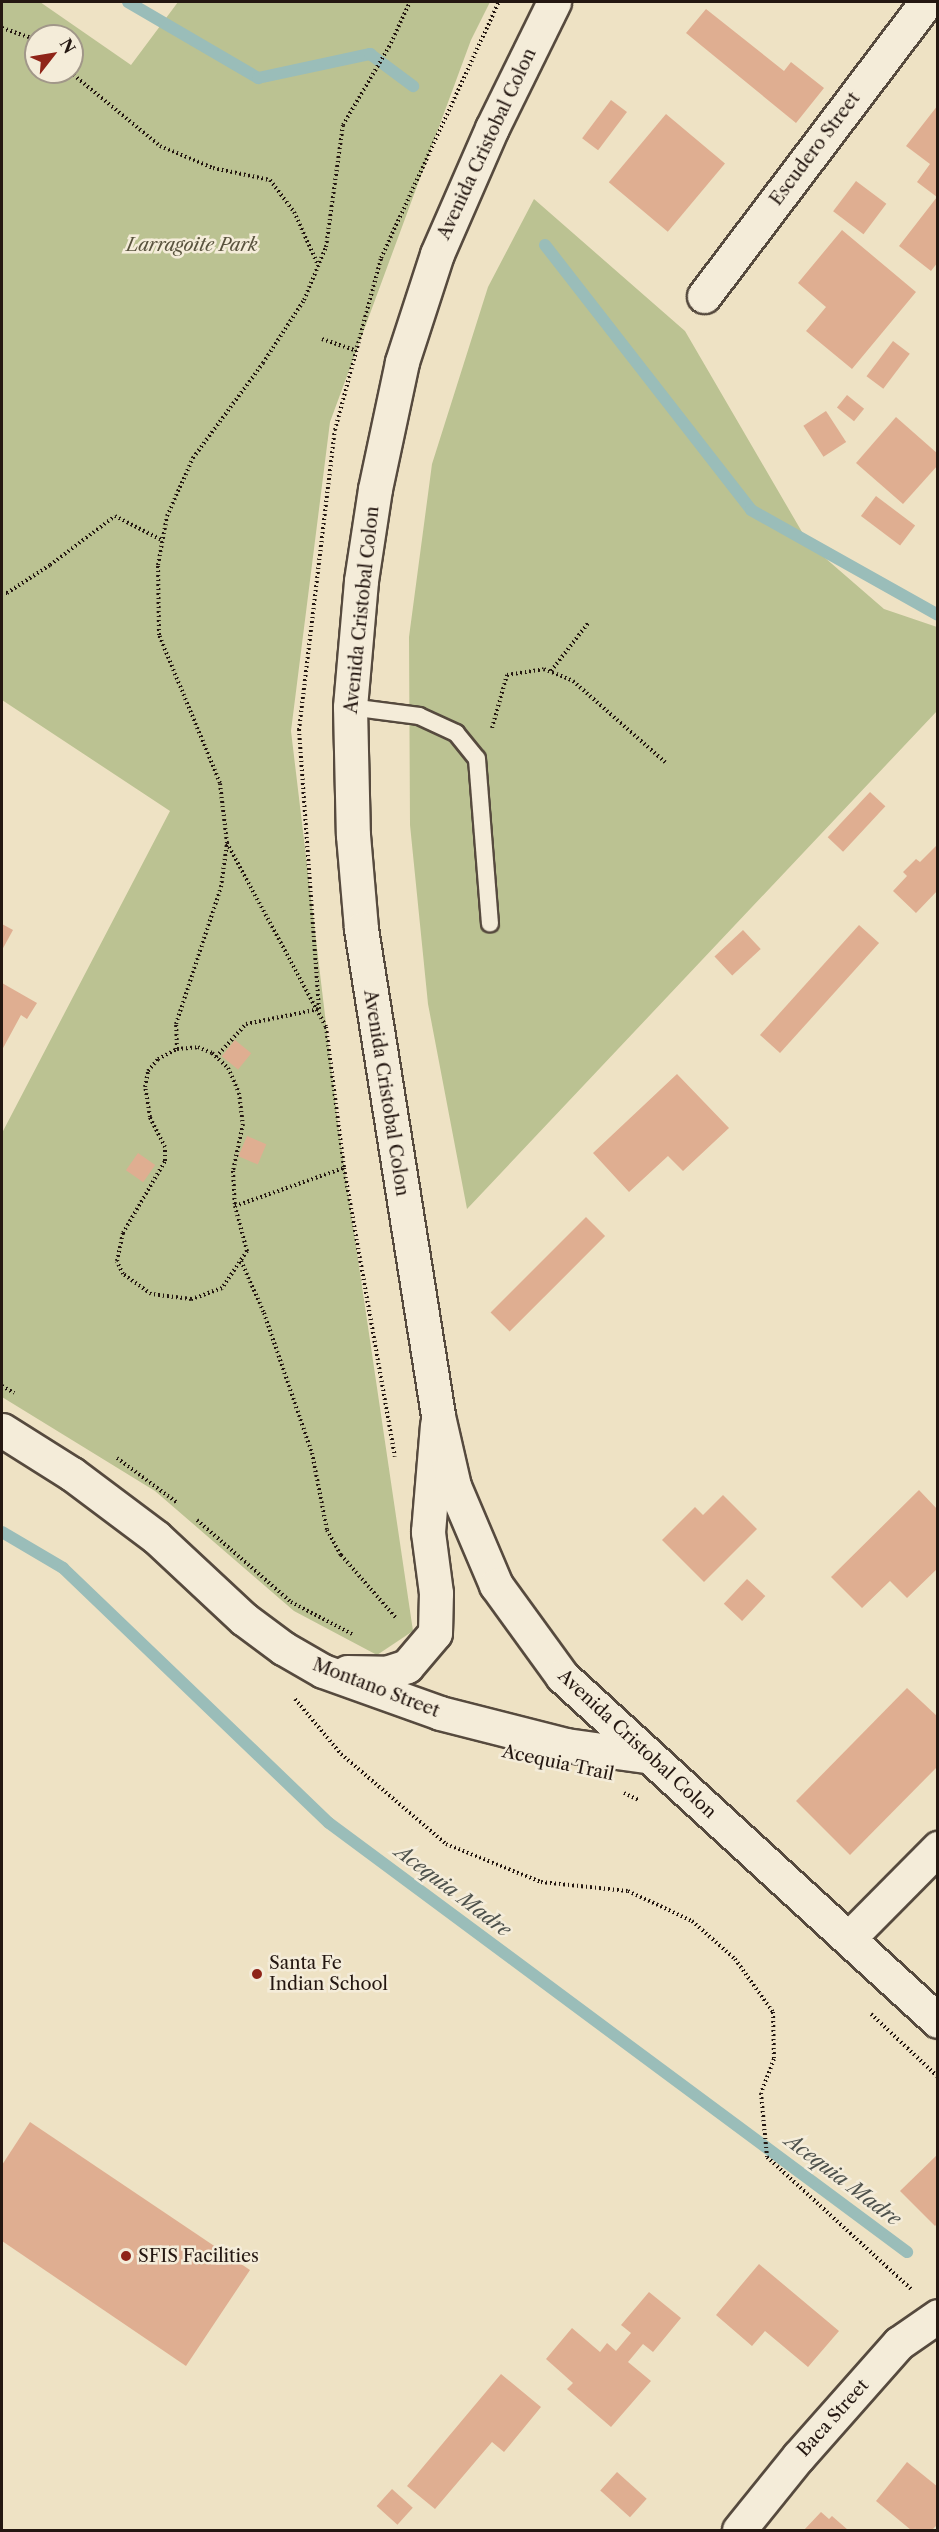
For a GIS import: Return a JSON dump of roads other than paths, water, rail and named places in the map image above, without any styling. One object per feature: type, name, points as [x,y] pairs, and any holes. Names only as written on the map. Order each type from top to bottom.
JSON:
[{"type":"street","name":"Avenida Cristobal Colon","points":[[554,2],[441,244],[402,362],[373,501],[350,707],[353,835],[361,929],[438,1416],[454,1486],[496,1585],[562,1676],[645,1756],[849,1938],[938,2021]]},
{"type":"street","name":"Escudero Street","points":[[704,296],[926,2]]},
{"type":"street","points":[[323,1671],[386,1673],[396,1670],[422,1652],[435,1633],[436,1593],[428,1532],[438,1416]]},
{"type":"street","name":"Montano Street","points":[[2,1430],[72,1474],[156,1537],[244,1619],[283,1648],[323,1671],[440,1713],[566,1744],[645,1756]]},
{"type":"street","points":[[849,1938],[938,1848]]},
{"type":"street","name":"Baca Street","points":[[739,2530],[798,2457],[899,2343],[938,2316]]},
{"type":"lane","points":[[350,707],[419,716],[456,733],[477,759],[490,923]]},
{"type":"waterway","points":[[128,2],[258,78],[370,54],[413,86]]},
{"type":"waterway","points":[[545,245],[751,510],[938,615]]},
{"type":"waterway","name":"Acequia Madre","points":[[2,1532],[63,1568],[329,1823],[907,2252]]},
{"type":"place","name":"Santa Fe Indian School","points":[[257,1974]]},
{"type":"place","name":"SFIS Facilities","points":[[126,2256]]},
{"type":"park label","name":"Larragoite Park","points":[[192,245]]}]
